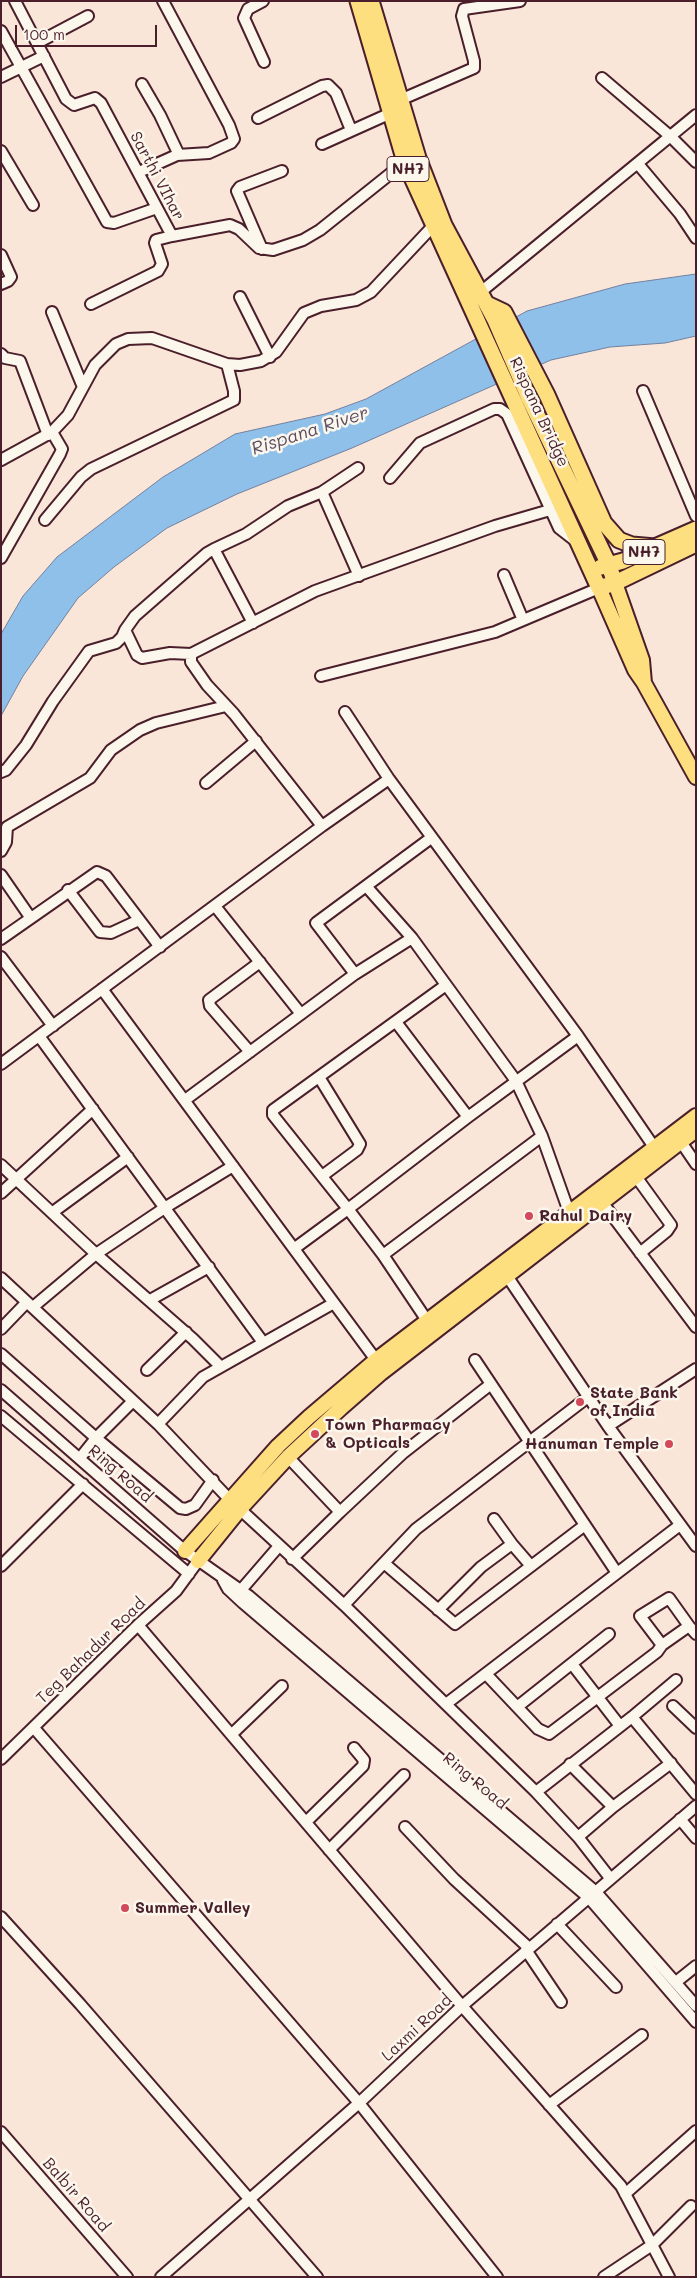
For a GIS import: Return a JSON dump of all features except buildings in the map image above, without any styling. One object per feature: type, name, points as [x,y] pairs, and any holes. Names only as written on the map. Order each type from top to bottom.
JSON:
[{"type":"highway","name":"NH7","points":[[358,1],[405,162],[468,302]]},
{"type":"highway","name":"NH7","points":[[371,1],[418,158],[444,225],[484,298],[501,319]]},
{"type":"highway","name":"Rispana Bridge","points":[[468,302],[482,328],[564,507]]},
{"type":"highway","name":"Rispana Bridge","points":[[501,319],[564,507]]},
{"type":"highway","points":[[501,319],[548,395],[604,523],[619,540],[632,545],[655,547]]},
{"type":"highway","name":"NH7","points":[[564,507],[599,588],[615,583],[696,544]]},
{"type":"highway","name":"NH7","points":[[564,507],[609,565],[615,583]]},
{"type":"highway","name":"NH7","points":[[590,569],[623,561],[696,529]]},
{"type":"main road","points":[[615,583],[642,660],[644,683]]},
{"type":"main road","points":[[599,588],[632,664],[696,777]]},
{"type":"main road","points":[[198,1561],[235,1504],[294,1430],[376,1360],[602,1202],[654,1147],[696,1116]]},
{"type":"main road","points":[[185,1551],[381,1373],[503,1271],[569,1212],[681,1142],[696,1130]]},
{"type":"street","name":"Sarthi VIhar","points":[[15,1],[69,103],[77,104],[95,98],[100,101],[172,236],[230,225],[239,229],[263,250]]},
{"type":"street","points":[[139,172],[179,155],[192,156],[210,153],[231,143],[234,136],[163,1]]},
{"type":"street","points":[[263,1],[248,9],[244,18],[264,62]]},
{"type":"street","points":[[400,100],[473,70],[474,60],[462,16],[464,9],[520,1]]},
{"type":"street","points":[[37,43],[88,16]]},
{"type":"street","points":[[1,31],[107,222],[114,223],[157,208]]},
{"type":"street","points":[[1,77],[44,56]]},
{"type":"street","points":[[602,78],[670,136],[696,162]]},
{"type":"street","points":[[142,84],[160,115],[179,155]]},
{"type":"street","points":[[258,118],[322,86],[328,85],[336,92],[351,130]]},
{"type":"street","points":[[322,144],[391,114]]},
{"type":"street","points":[[468,302],[484,298],[696,115]]},
{"type":"street","points":[[1,151],[32,205]]},
{"type":"street","points":[[282,170],[240,187],[237,191],[263,250],[272,250],[311,235],[405,162]]},
{"type":"street","points":[[638,164],[680,214],[696,238]]},
{"type":"street","points":[[1,460],[50,434],[68,415],[96,365],[106,352],[116,344],[140,337],[152,338],[227,364],[249,363],[270,357],[276,352],[304,313],[321,306],[364,298],[433,226]]},
{"type":"street","points":[[91,304],[158,271],[162,264],[155,243],[156,240],[172,236]]},
{"type":"street","points":[[1,255],[11,277],[8,281],[1,284]]},
{"type":"street","points":[[240,298],[270,357]]},
{"type":"street","points":[[52,312],[83,387]]},
{"type":"street","points":[[1,354],[5,358],[20,361],[50,434],[62,449],[1,558]]},
{"type":"street","points":[[45,520],[81,477],[91,469],[234,400],[234,391],[227,364]]},
{"type":"street","points":[[643,391],[696,516]]},
{"type":"street","points":[[125,630],[137,654],[142,658],[170,653],[191,654],[315,591],[495,526],[564,507],[507,414],[500,409],[494,409],[420,443],[390,478]]},
{"type":"street","points":[[1,772],[6,770],[26,745],[53,701],[89,651],[116,643],[135,616],[200,558],[214,549],[246,534],[288,506],[322,492],[358,468]]},
{"type":"street","points":[[322,492],[358,576]]},
{"type":"street","points":[[214,549],[253,623]]},
{"type":"street","points":[[504,575],[523,620]]},
{"type":"street","points":[[320,676],[471,639],[523,620],[599,588]]},
{"type":"street","points":[[191,654],[191,662],[206,685],[256,741],[322,826]]},
{"type":"street","points":[[1,852],[6,842],[6,827],[90,778],[112,750],[140,730],[156,723],[226,706]]},
{"type":"street","points":[[345,712],[389,779],[578,1036],[654,1147]]},
{"type":"street","points":[[206,783],[256,741]]},
{"type":"street","points":[[1,1064],[322,826],[389,779]]},
{"type":"street","points":[[355,974],[316,923],[431,838]]},
{"type":"street","points":[[1,939],[92,873],[102,873],[160,947]]},
{"type":"street","points":[[1,875],[30,917]]},
{"type":"street","points":[[366,886],[412,938],[516,1081],[542,1136],[569,1212]]},
{"type":"street","points":[[68,890],[100,932],[111,933],[139,920]]},
{"type":"street","points":[[215,906],[301,1014]]},
{"type":"street","points":[[185,1100],[355,974],[412,938]]},
{"type":"street","points":[[1,957],[52,1026]]},
{"type":"street","points":[[250,1052],[210,1006],[208,1000],[260,962]]},
{"type":"street","points":[[428,1322],[383,1255],[273,1115],[276,1107],[446,985]]},
{"type":"street","points":[[102,989],[376,1360]]},
{"type":"street","points":[[396,1022],[468,1116]]},
{"type":"street","points":[[38,1036],[166,1207],[262,1342]]},
{"type":"street","points":[[295,1248],[468,1116],[578,1036]]},
{"type":"street","points":[[319,1077],[360,1144],[357,1150],[322,1176]]},
{"type":"street","points":[[1,1193],[93,1109]]},
{"type":"street","points":[[383,1255],[542,1136]]},
{"type":"street","points":[[681,1142],[696,1164]]},
{"type":"street","points":[[53,1212],[128,1157]]},
{"type":"street","points":[[1,1165],[96,1254],[186,1332],[220,1366]]},
{"type":"street","points":[[1,1329],[30,1304],[96,1254],[166,1207],[233,1166]]},
{"type":"street","points":[[632,1172],[671,1225],[667,1231],[640,1253]]},
{"type":"street","points":[[602,1202],[696,1327]]},
{"type":"street","points":[[150,1300],[209,1267]]},
{"type":"street","points":[[503,1271],[608,1426],[696,1546]]},
{"type":"street","points":[[1,1278],[158,1424],[278,1546],[344,1605],[536,1792],[578,1837],[610,1878]]},
{"type":"street","points":[[158,1424],[195,1384],[220,1366],[334,1303]]},
{"type":"street","points":[[147,1370],[186,1332]]},
{"type":"street","points":[[1,1354],[96,1438],[180,1508],[186,1509],[195,1505],[213,1480]]},
{"type":"street","points":[[475,1360],[617,1573]]},
{"type":"street","points":[[608,1426],[696,1368]]},
{"type":"street","points":[[292,1559],[403,1453],[491,1384]]},
{"type":"street","name":"Ring Road","points":[[1,1390],[185,1551],[241,1590],[592,1895],[676,1982],[696,2006]]},
{"type":"street","points":[[344,1605],[416,1529],[588,1397]]},
{"type":"street","points":[[80,1458],[96,1438],[133,1401]]},
{"type":"street","points":[[1,1416],[189,1574]]},
{"type":"street","points":[[288,1457],[340,1512]]},
{"type":"street","points":[[1,1566],[83,1484]]},
{"type":"street","points":[[494,1519],[531,1566]]},
{"type":"street","points":[[384,1563],[455,1624],[585,1525]]},
{"type":"street","points":[[446,1704],[680,1525]]},
{"type":"street","points":[[438,1610],[481,1567],[512,1544]]},
{"type":"street","points":[[241,1590],[278,1546]]},
{"type":"street","name":"Teg Bahadur Road","points":[[1,1759],[138,1625],[176,1592],[198,1561]]},
{"type":"street","name":"Ring Road","points":[[221,1577],[228,1589],[243,1603],[592,1895],[696,2022]]},
{"type":"street","points":[[486,1674],[538,1729],[549,1734],[600,1698],[658,1652],[662,1646],[693,1630],[669,1598],[640,1616],[662,1646]]},
{"type":"street","points":[[138,1625],[462,2006],[621,2186],[669,2277]]},
{"type":"street","points":[[517,1707],[609,1634]]},
{"type":"street","points":[[572,1664],[620,1726]]},
{"type":"street","points":[[536,1792],[676,1680]]},
{"type":"street","points":[[232,1734],[282,1686]]},
{"type":"street","points":[[673,1706],[696,1728]]},
{"type":"street","points":[[632,1717],[696,1794]]},
{"type":"street","points":[[34,1728],[359,2103],[497,2277]]},
{"type":"street","points":[[306,1822],[363,1766],[364,1760],[354,1748]]},
{"type":"street","points":[[578,1837],[613,1807],[671,1763]]},
{"type":"street","points":[[570,1764],[613,1807]]},
{"type":"street","points":[[329,1850],[404,1775]]},
{"type":"street","name":"Laxmi Road","points":[[161,2277],[359,2103],[462,2006],[696,1806]]},
{"type":"street","points":[[680,1819],[696,1838]]},
{"type":"street","points":[[405,1828],[454,1879],[528,1949],[561,2002]]},
{"type":"street","points":[[1,1917],[63,1985],[317,2277]]},
{"type":"street","points":[[557,1924],[616,1987]]},
{"type":"street","points":[[676,1982],[696,1966]]},
{"type":"street","points":[[550,2105],[642,2035]]},
{"type":"street","points":[[625,2194],[696,2131]]},
{"type":"street","name":"Balbir Road","points":[[3,2138],[127,2277]]},
{"type":"street","points":[[604,2277],[652,2245],[691,2206]]},
{"type":"water","name":"Rispana River","points":[[696,274],[696,336],[665,343],[610,347],[551,360],[352,448],[237,494],[167,528],[114,567],[78,598],[23,676],[1,716],[1,634],[23,596],[57,557],[163,477],[235,434],[325,414],[366,399],[527,311],[625,284]]},
{"type":"place","name":"Rahul Dairy","points":[[529,1216]]},
{"type":"place","name":"State Bank of India","points":[[580,1402]]},
{"type":"place","name":"Town Pharmacy & Opticals","points":[[315,1434]]},
{"type":"place","name":"Hanuman Temple","points":[[669,1444]]},
{"type":"place","name":"Summer Valley","points":[[125,1908]]}]
